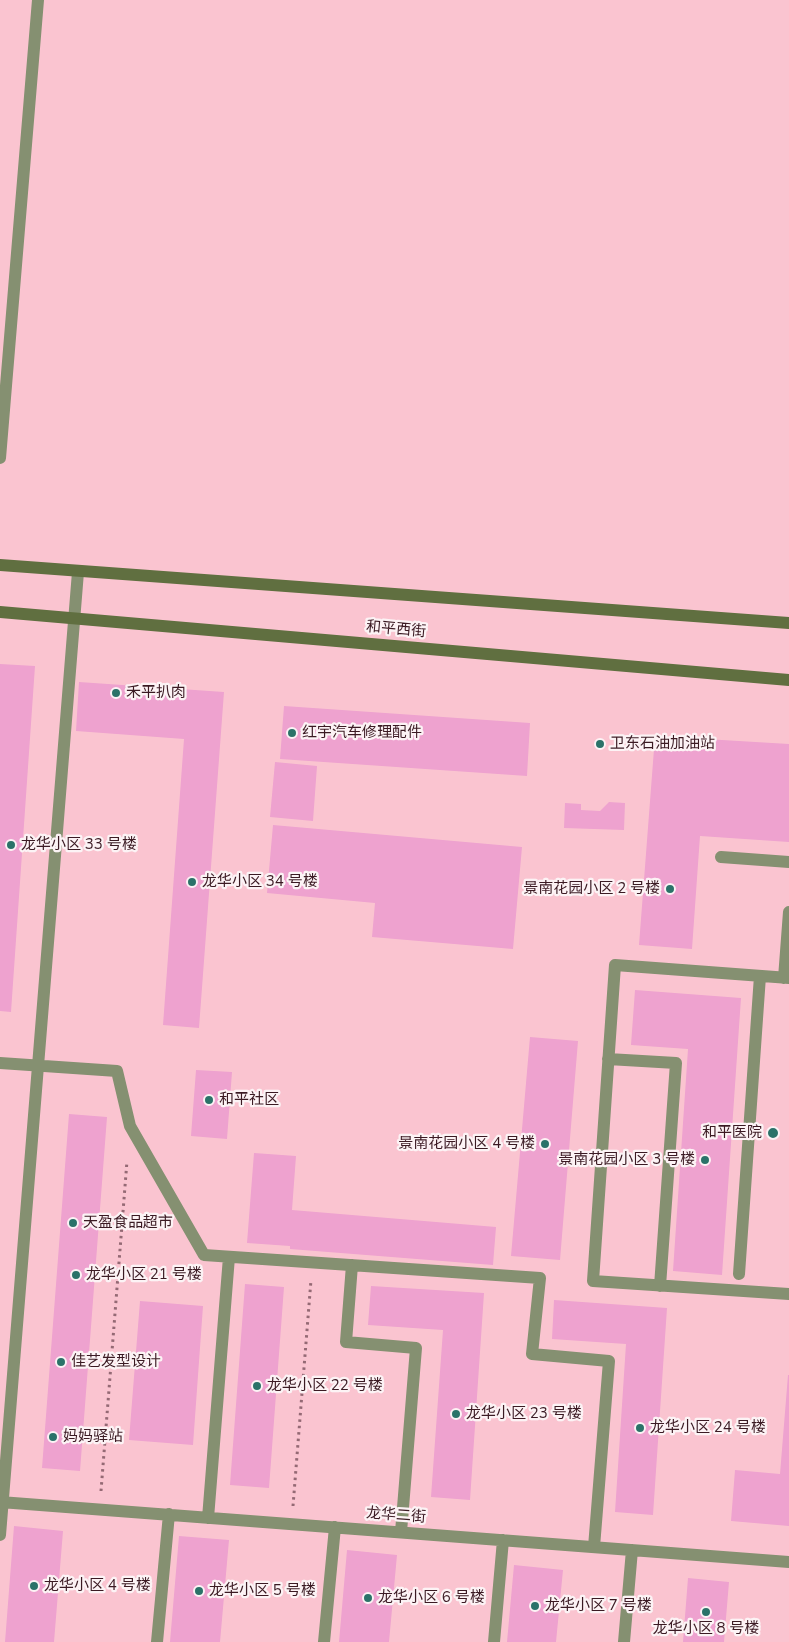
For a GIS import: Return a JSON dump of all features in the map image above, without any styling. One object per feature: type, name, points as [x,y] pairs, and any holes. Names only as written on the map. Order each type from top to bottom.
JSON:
[{"type":"main road","points":[[0,565],[789,622]]},
{"type":"main road","name":"和平西街","points":[[0,612],[789,680]]},
{"type":"street","points":[[0,458],[38,0]]},
{"type":"street","points":[[0,1535],[1,1502],[78,572]]},
{"type":"street","points":[[721,857],[789,862]]},
{"type":"street","points":[[789,912],[787,978],[615,965],[592,1281],[789,1294]]},
{"type":"street","points":[[740,1274],[760,976]]},
{"type":"street","points":[[608,1059],[676,1063],[660,1286]]},
{"type":"street","points":[[0,1062],[117,1071],[130,1126],[204,1256],[540,1278],[532,1354],[609,1361],[594,1547]]},
{"type":"street","points":[[208,1518],[229,1257]]},
{"type":"street","points":[[352,1265],[346,1342],[416,1348],[401,1532]]},
{"type":"street","name":"龙华二街","points":[[1,1502],[789,1562]]},
{"type":"street","points":[[157,1642],[169,1514]]},
{"type":"street","points":[[324,1642],[335,1527]]},
{"type":"street","points":[[494,1642],[503,1540]]},
{"type":"street","points":[[624,1642],[632,1550]]},
{"type":"path","points":[[100,1509],[130,1126]]},
{"type":"path","points":[[291,1524],[313,1263]]},
{"type":"building","name":"龙华小区 33 号楼","points":[[0,664],[35,666],[11,1012],[0,1011]]},
{"type":"building","name":"龙华小区 34 号楼","points":[[79,682],[224,692],[199,1028],[163,1025],[184,739],[76,731]]},
{"type":"building","points":[[284,706],[530,723],[527,776],[280,759]]},
{"type":"building","name":"景南花园小区 2 号楼","points":[[655,736],[789,744],[789,842],[700,836],[692,949],[639,945]]},
{"type":"building","points":[[275,762],[317,766],[313,821],[270,817]]},
{"type":"building","points":[[609,802],[625,803],[624,830],[564,828],[565,803],[581,804],[581,810],[600,811]]},
{"type":"building","points":[[273,825],[522,847],[513,949],[372,937],[375,903],[267,893]]},
{"type":"building","name":"景南花园小区 3 号楼","points":[[635,990],[741,998],[722,1275],[673,1271],[688,1049],[631,1045]]},
{"type":"building","name":"景南花园小区 4 号楼","points":[[530,1037],[578,1041],[560,1260],[511,1256]]},
{"type":"building","points":[[196,1070],[232,1072],[227,1139],[191,1136]]},
{"type":"building","name":"龙华小区 21 号楼","points":[[69,1114],[107,1117],[80,1471],[42,1468]]},
{"type":"building","points":[[254,1153],[296,1156],[292,1210],[496,1227],[493,1265],[290,1249],[290,1246],[247,1243]]},
{"type":"building","name":"龙华小区 22 号楼","points":[[245,1284],[284,1287],[269,1488],[230,1485]]},
{"type":"building","name":"龙华小区 23 号楼","points":[[371,1286],[484,1293],[470,1500],[431,1497],[443,1330],[368,1325]]},
{"type":"building","name":"龙华小区 24 号楼","points":[[554,1300],[667,1308],[653,1515],[615,1512],[626,1344],[552,1339]]},
{"type":"building","points":[[140,1301],[203,1306],[193,1445],[129,1440]]},
{"type":"building","points":[[788,1375],[789,1526],[731,1521],[735,1470],[780,1474]]},
{"type":"building","name":"龙华小区 4 号楼","points":[[14,1526],[63,1531],[54,1642],[5,1642]]},
{"type":"building","name":"龙华小区 5 号楼","points":[[179,1536],[229,1540],[220,1642],[170,1642]]},
{"type":"building","name":"龙华小区 6 号楼","points":[[347,1550],[397,1555],[389,1642],[339,1642]]},
{"type":"building","name":"龙华小区 7 号楼","points":[[514,1565],[563,1570],[556,1642],[507,1642]]},
{"type":"building","name":"龙华小区 8 号楼","points":[[688,1578],[729,1582],[724,1642],[683,1642]]},
{"type":"place","name":"禾平扒肉","points":[[116,693]]},
{"type":"place","name":"红宇汽车修理配件","points":[[292,733]]},
{"type":"place","name":"卫东石油加油站","points":[[600,744]]},
{"type":"place","name":"龙华小区 33 号楼","points":[[11,845]]},
{"type":"place","name":"龙华小区 34 号楼","points":[[192,882]]},
{"type":"place","name":"景南花园小区 2 号楼","points":[[670,889]]},
{"type":"place","name":"和平社区","points":[[209,1100]]},
{"type":"place","name":"和平医院","points":[[773,1133]]},
{"type":"place","name":"景南花园小区 4 号楼","points":[[545,1144]]},
{"type":"place","name":"景南花园小区 3 号楼","points":[[705,1160]]},
{"type":"place","name":"天盈食品超市","points":[[73,1223]]},
{"type":"place","name":"龙华小区 21 号楼","points":[[76,1275]]},
{"type":"place","name":"佳艺发型设计","points":[[61,1362]]},
{"type":"place","name":"龙华小区 22 号楼","points":[[257,1386]]},
{"type":"place","name":"龙华小区 23 号楼","points":[[456,1414]]},
{"type":"place","name":"龙华小区 24 号楼","points":[[640,1428]]},
{"type":"place","name":"妈妈驿站","points":[[53,1437]]},
{"type":"place","name":"龙华小区 4 号楼","points":[[34,1586]]},
{"type":"place","name":"龙华小区 5 号楼","points":[[199,1591]]},
{"type":"place","name":"龙华小区 6 号楼","points":[[368,1598]]},
{"type":"place","name":"龙华小区 7 号楼","points":[[535,1606]]},
{"type":"place","name":"龙华小区 8 号楼","points":[[706,1612]]}]
